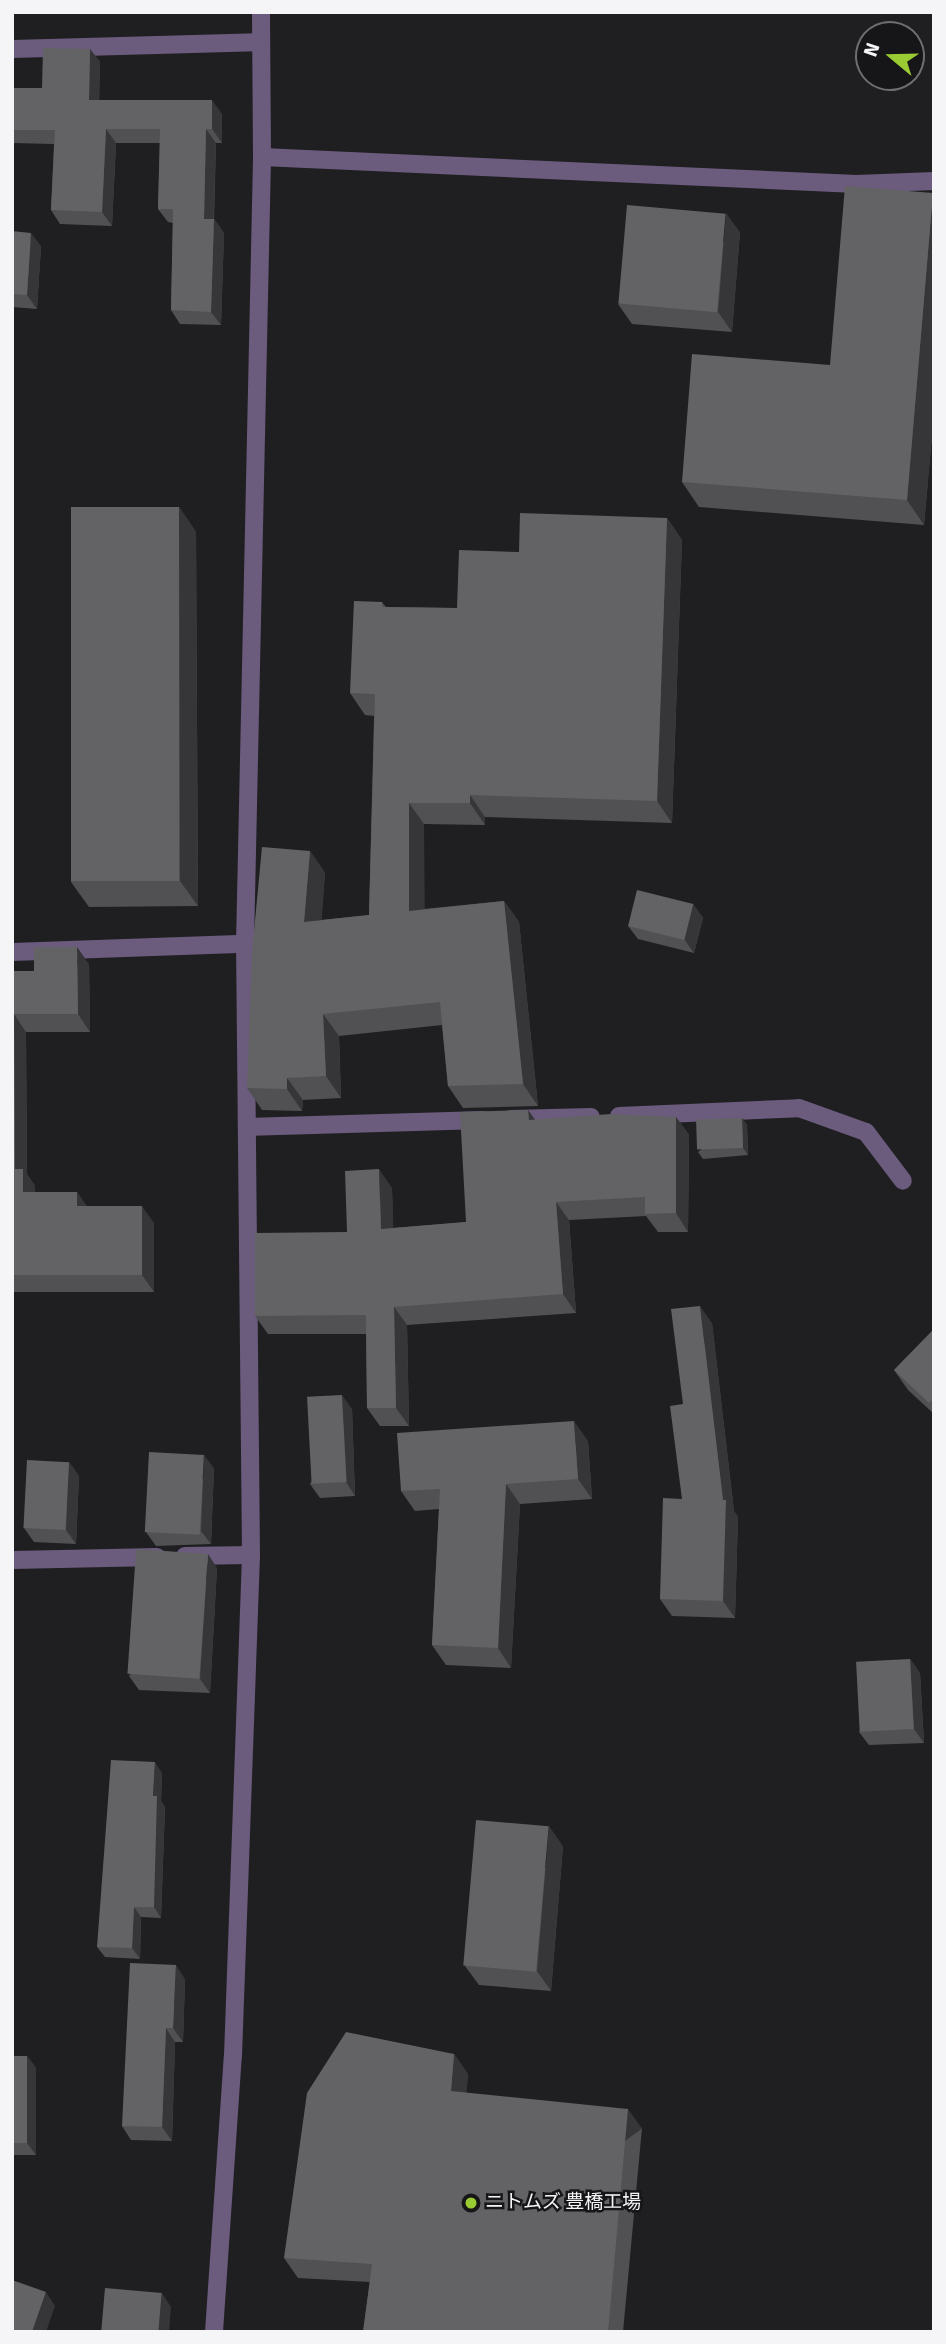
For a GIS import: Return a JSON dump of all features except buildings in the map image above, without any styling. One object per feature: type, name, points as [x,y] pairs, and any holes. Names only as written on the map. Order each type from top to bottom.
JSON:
[{"type":"street","points":[[214,2332],[233,2056],[251,1555],[245,944],[262,157],[261,12]]},
{"type":"street","points":[[12,49],[260,41]]},
{"type":"street","points":[[262,157],[856,184],[934,181]]},
{"type":"street","points":[[12,952],[245,944]]},
{"type":"street","points":[[248,1127],[799,1108],[866,1132],[902,1181]]},
{"type":"street","points":[[12,1560],[251,1555]]},
{"type":"place","name":"ニトムズ 豊橋工場","points":[[471,2203]]}]
